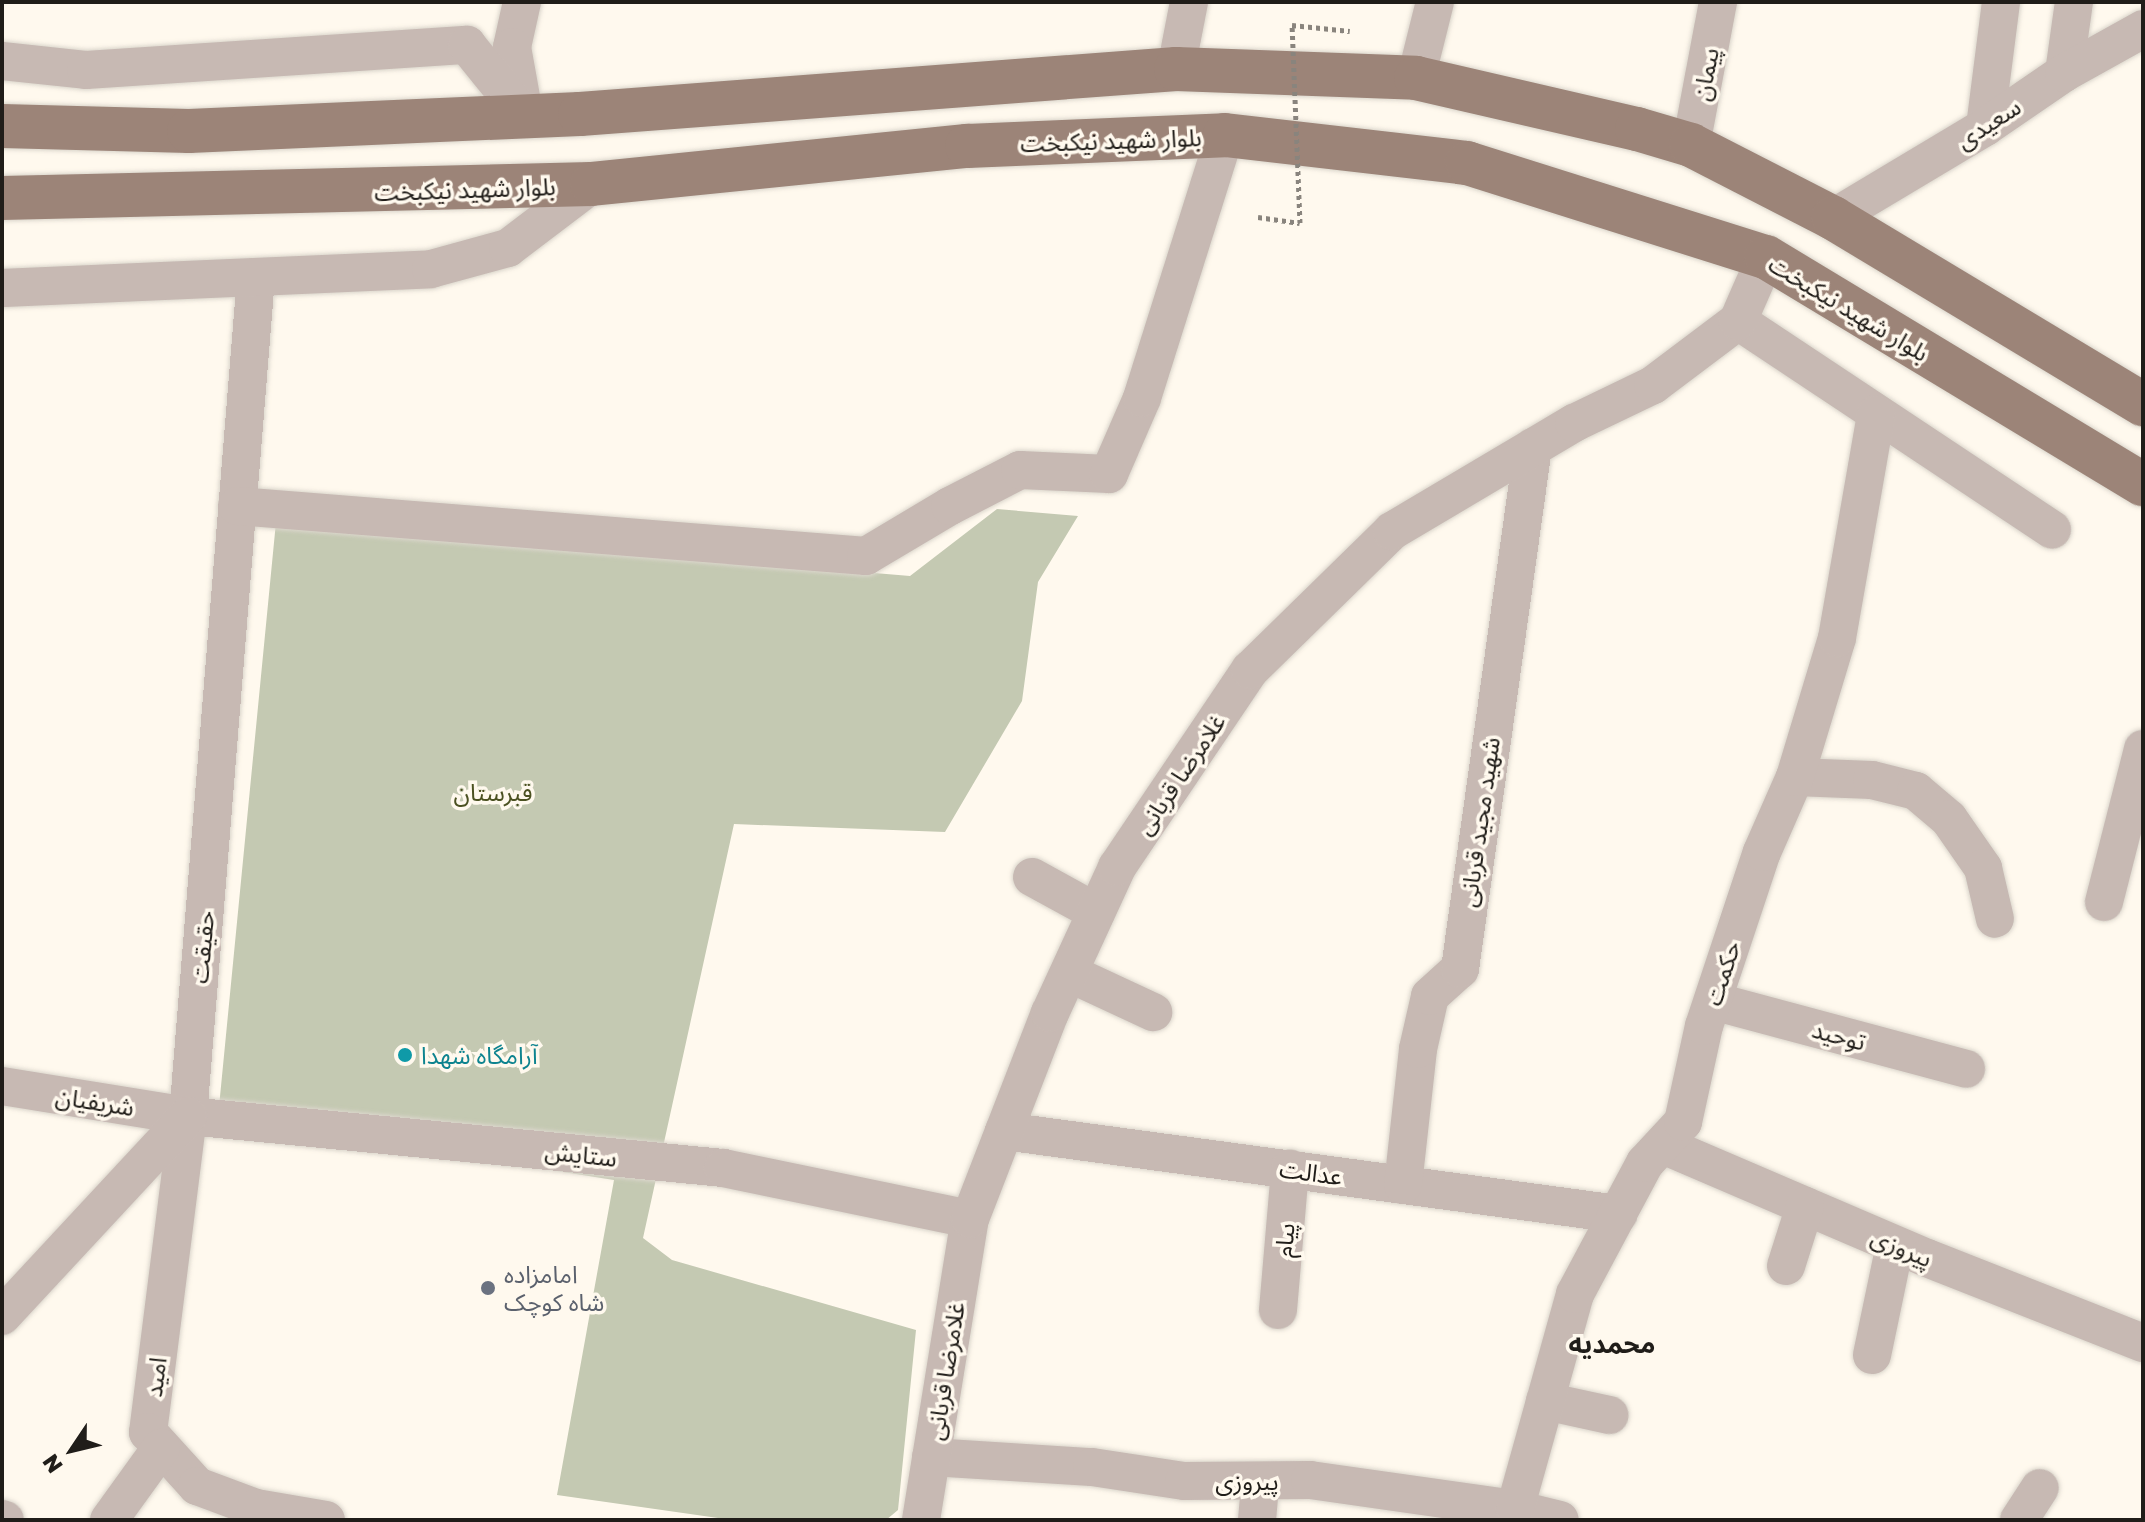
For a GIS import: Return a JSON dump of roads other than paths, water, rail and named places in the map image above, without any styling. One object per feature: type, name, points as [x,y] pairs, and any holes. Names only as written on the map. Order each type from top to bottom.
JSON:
[{"type":"main road","points":[[2,126],[189,131],[525,117],[1176,69],[1416,78],[1637,129],[1691,145],[1833,218],[2143,404]]},
{"type":"main road","name":"بلوار شهید نیکبخت","points":[[2,198],[592,184],[967,146],[1225,135],[1467,163],[1766,257],[2143,484]]},
{"type":"street","points":[[522,2],[512,47],[525,117]]},
{"type":"street","points":[[1176,69],[1189,2]]},
{"type":"street","points":[[1416,78],[1435,2]]},
{"type":"street","name":"پیمان","points":[[1691,145],[1718,2]]},
{"type":"street","points":[[1985,127],[2001,2]]},
{"type":"street","points":[[2064,73],[2074,2]]},
{"type":"street","name":"سعیدی","points":[[1833,218],[1985,127],[2064,73],[2143,29]]},
{"type":"street","points":[[2,61],[86,70],[467,45],[525,117]]},
{"type":"street","points":[[237,506],[866,556],[950,506],[1020,470],[1109,474],[1142,398],[1225,135]]},
{"type":"street","points":[[2,288],[431,269],[508,248],[592,184]]},
{"type":"street","name":"غلامرضا قربانی","points":[[921,1520],[970,1219],[1069,973],[1117,867],[1250,670],[1392,531],[1533,447],[1653,385],[1738,321],[1766,257]]},
{"type":"street","name":"حقیقت","points":[[188,1116],[256,277]]},
{"type":"street","points":[[1738,321],[2052,530]]},
{"type":"street","name":"حکمت","points":[[1535,1516],[1545,1401],[1575,1294],[1645,1163],[1683,1122],[1713,1001],[1762,852],[1795,777],[1837,638],[1876,414]]},
{"type":"street","name":"شهید مجید قربانی","points":[[1403,1185],[1418,1049],[1430,996],[1460,969],[1533,447]]},
{"type":"street","points":[[2104,902],[2143,749]]},
{"type":"street","points":[[1795,777],[1872,780],[1916,791],[1949,819],[1983,868],[1995,919]]},
{"type":"street","points":[[1032,877],[1096,912]]},
{"type":"street","points":[[1069,973],[1153,1012]]},
{"type":"street","name":"توحید","points":[[1713,1001],[1966,1069]]},
{"type":"street","name":"شریفیان","points":[[2,1086],[188,1116]]},
{"type":"street","points":[[2,1316],[188,1116]]},
{"type":"street","name":"ستایش","points":[[188,1116],[723,1168],[970,1219]]},
{"type":"street","name":"امید","points":[[188,1116],[148,1432],[197,1486],[256,1508],[326,1520]]},
{"type":"street","name":"عدالت","points":[[1004,1131],[1618,1214]]},
{"type":"street","name":"پیروزی","points":[[1663,1145],[1895,1245],[2143,1343]]},
{"type":"street","name":"پیام","points":[[1278,1310],[1290,1169]]},
{"type":"street","points":[[1786,1266],[1805,1206]]},
{"type":"street","points":[[1872,1355],[1895,1245]]},
{"type":"street","points":[[1545,1401],[1609,1415]]},
{"type":"street","points":[[109,1520],[161,1448]]},
{"type":"street","name":"پیروزی","points":[[931,1457],[1092,1467],[1184,1481],[1260,1483],[1310,1480],[1535,1516]]},
{"type":"street","points":[[1257,1520],[1260,1483]]},
{"type":"street","points":[[2019,1520],[2040,1488]]},
{"type":"place","name":"آرامگاه شهدا","points":[[405,1055]]},
{"type":"place","name":"امامزاده شاه کوچک","points":[[488,1288]]},
{"type":"district","name":"محمدیه","points":[[1612,1344]]},
{"type":"park label","name":"قبرستان","points":[[493,792]]}]
